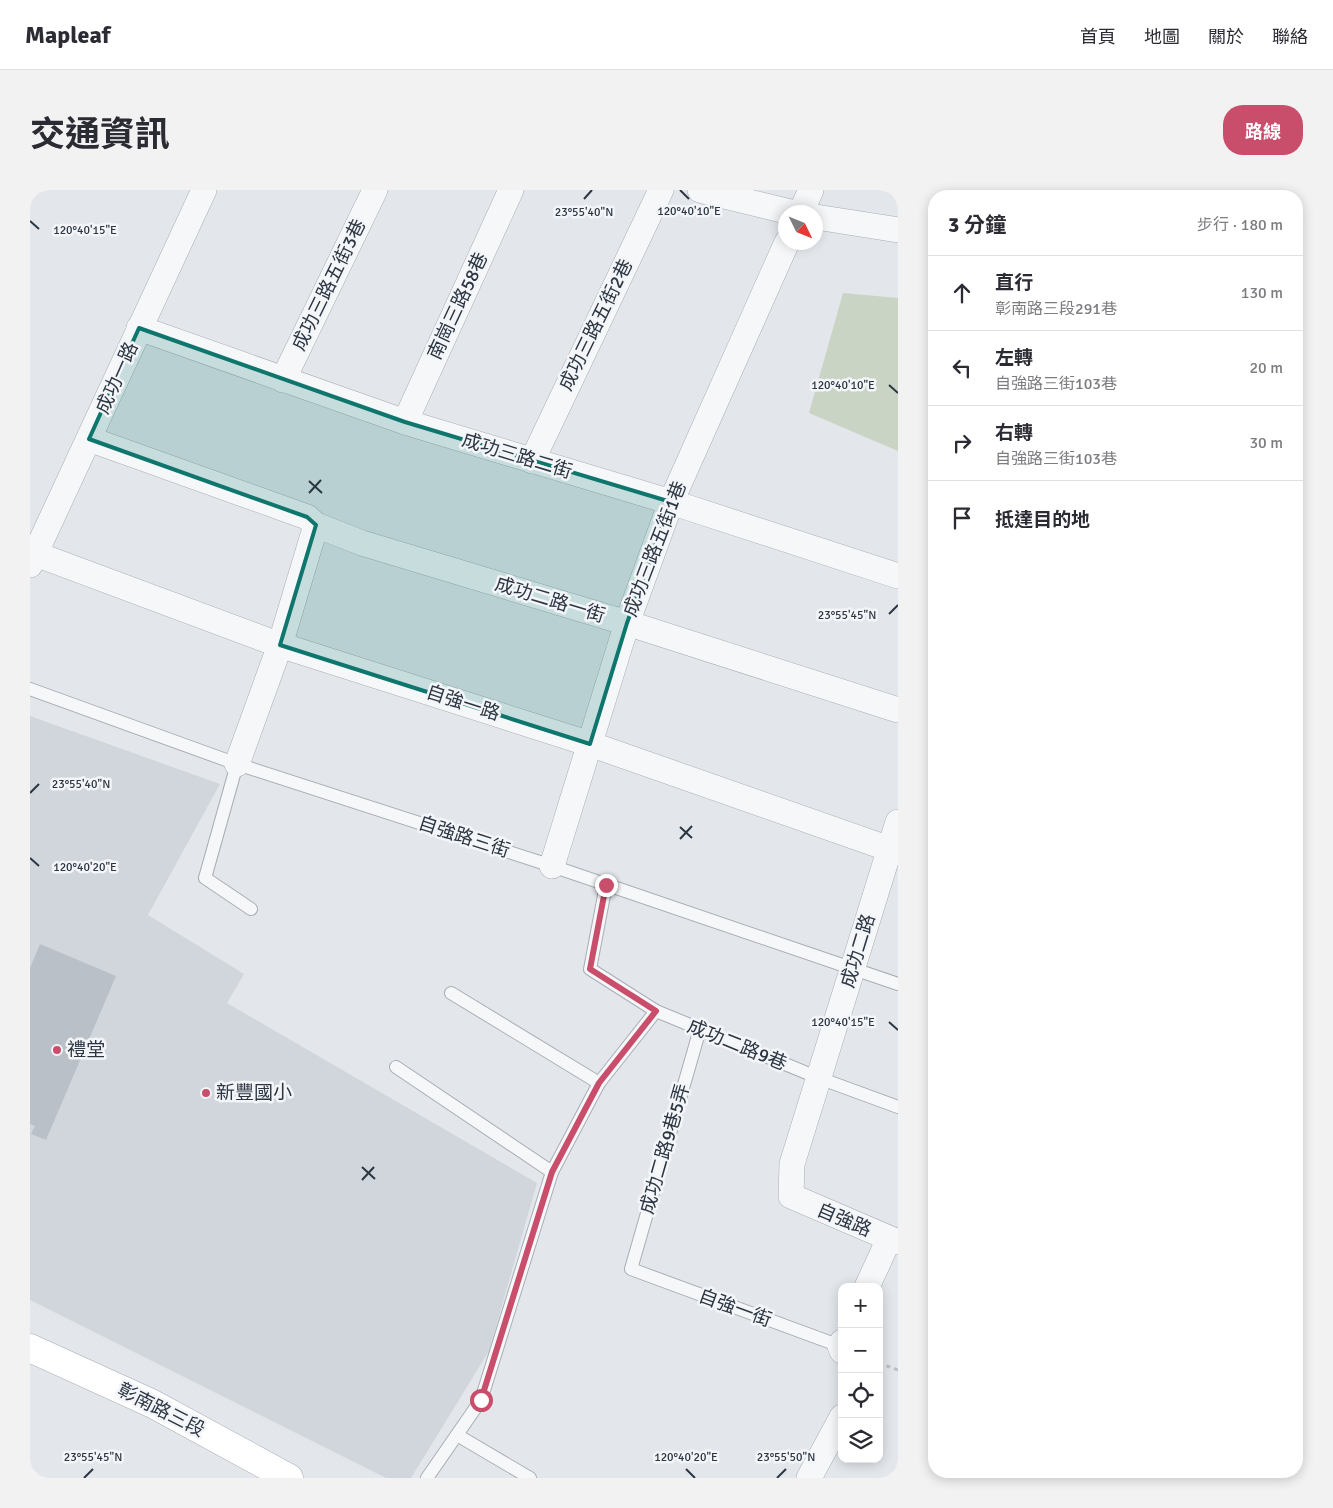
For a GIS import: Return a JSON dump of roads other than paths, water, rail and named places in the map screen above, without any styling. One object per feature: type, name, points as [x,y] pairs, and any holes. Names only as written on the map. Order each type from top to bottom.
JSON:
[{"type":"main road","name":"彰南路三段","points":[[30,1348],[153,1404],[289,1478]]},
{"type":"street","name":"成功一路","points":[[32,557],[89,439],[204,190]]},
{"type":"street","name":"成功三路五街3巷","points":[[283,380],[374,190]]},
{"type":"street","name":"南崗三路58巷","points":[[405,422],[511,190]]},
{"type":"street","name":"成功三路五街2巷","points":[[532,461],[661,190]]},
{"type":"street","points":[[700,190],[778,209]]},
{"type":"street","points":[[804,205],[811,190]]},
{"type":"street","points":[[823,218],[898,230]]},
{"type":"street","name":"成功三路五街1巷","points":[[552,866],[627,623],[671,502],[783,250]]},
{"type":"street","name":"成功三路二街","points":[[139,328],[405,422],[671,502],[898,576]]},
{"type":"street","name":"成功二路一街","points":[[89,439],[307,517],[316,525],[362,543],[627,623],[898,710]]},
{"type":"street","points":[[237,764],[280,645],[316,525]]},
{"type":"street","name":"自強一路","points":[[32,557],[280,645],[590,744],[894,851]]},
{"type":"street","name":"成功二路","points":[[791,1196],[792,1164],[853,968],[894,851],[898,822]]},
{"type":"street","name":"自強路","points":[[791,1196],[894,1241]]},
{"type":"street","points":[[869,1283],[894,1241]]},
{"type":"street","points":[[809,1478],[841,1418]]},
{"type":"lane","name":"自強路三街","points":[[30,690],[237,764],[552,866],[898,984]]},
{"type":"lane","points":[[237,764],[205,878],[251,909]]},
{"type":"lane","name":"成功二路9巷","points":[[606,885],[590,969],[656,1011],[819,1078],[898,1107]]},
{"type":"lane","points":[[451,993],[599,1083]]},
{"type":"lane","points":[[427,1478],[481,1400],[552,1172],[599,1083],[656,1011]]},
{"type":"lane","name":"成功二路9巷5弄","points":[[631,1269],[700,1030]]},
{"type":"lane","points":[[396,1067],[552,1172]]},
{"type":"lane","name":"自強一街","points":[[631,1269],[838,1345]]},
{"type":"lane","points":[[457,1435],[530,1478]]},
{"type":"place","name":"禮堂","points":[[57,1050]]},
{"type":"place","name":"新豐國小","points":[[206,1093]]}]
